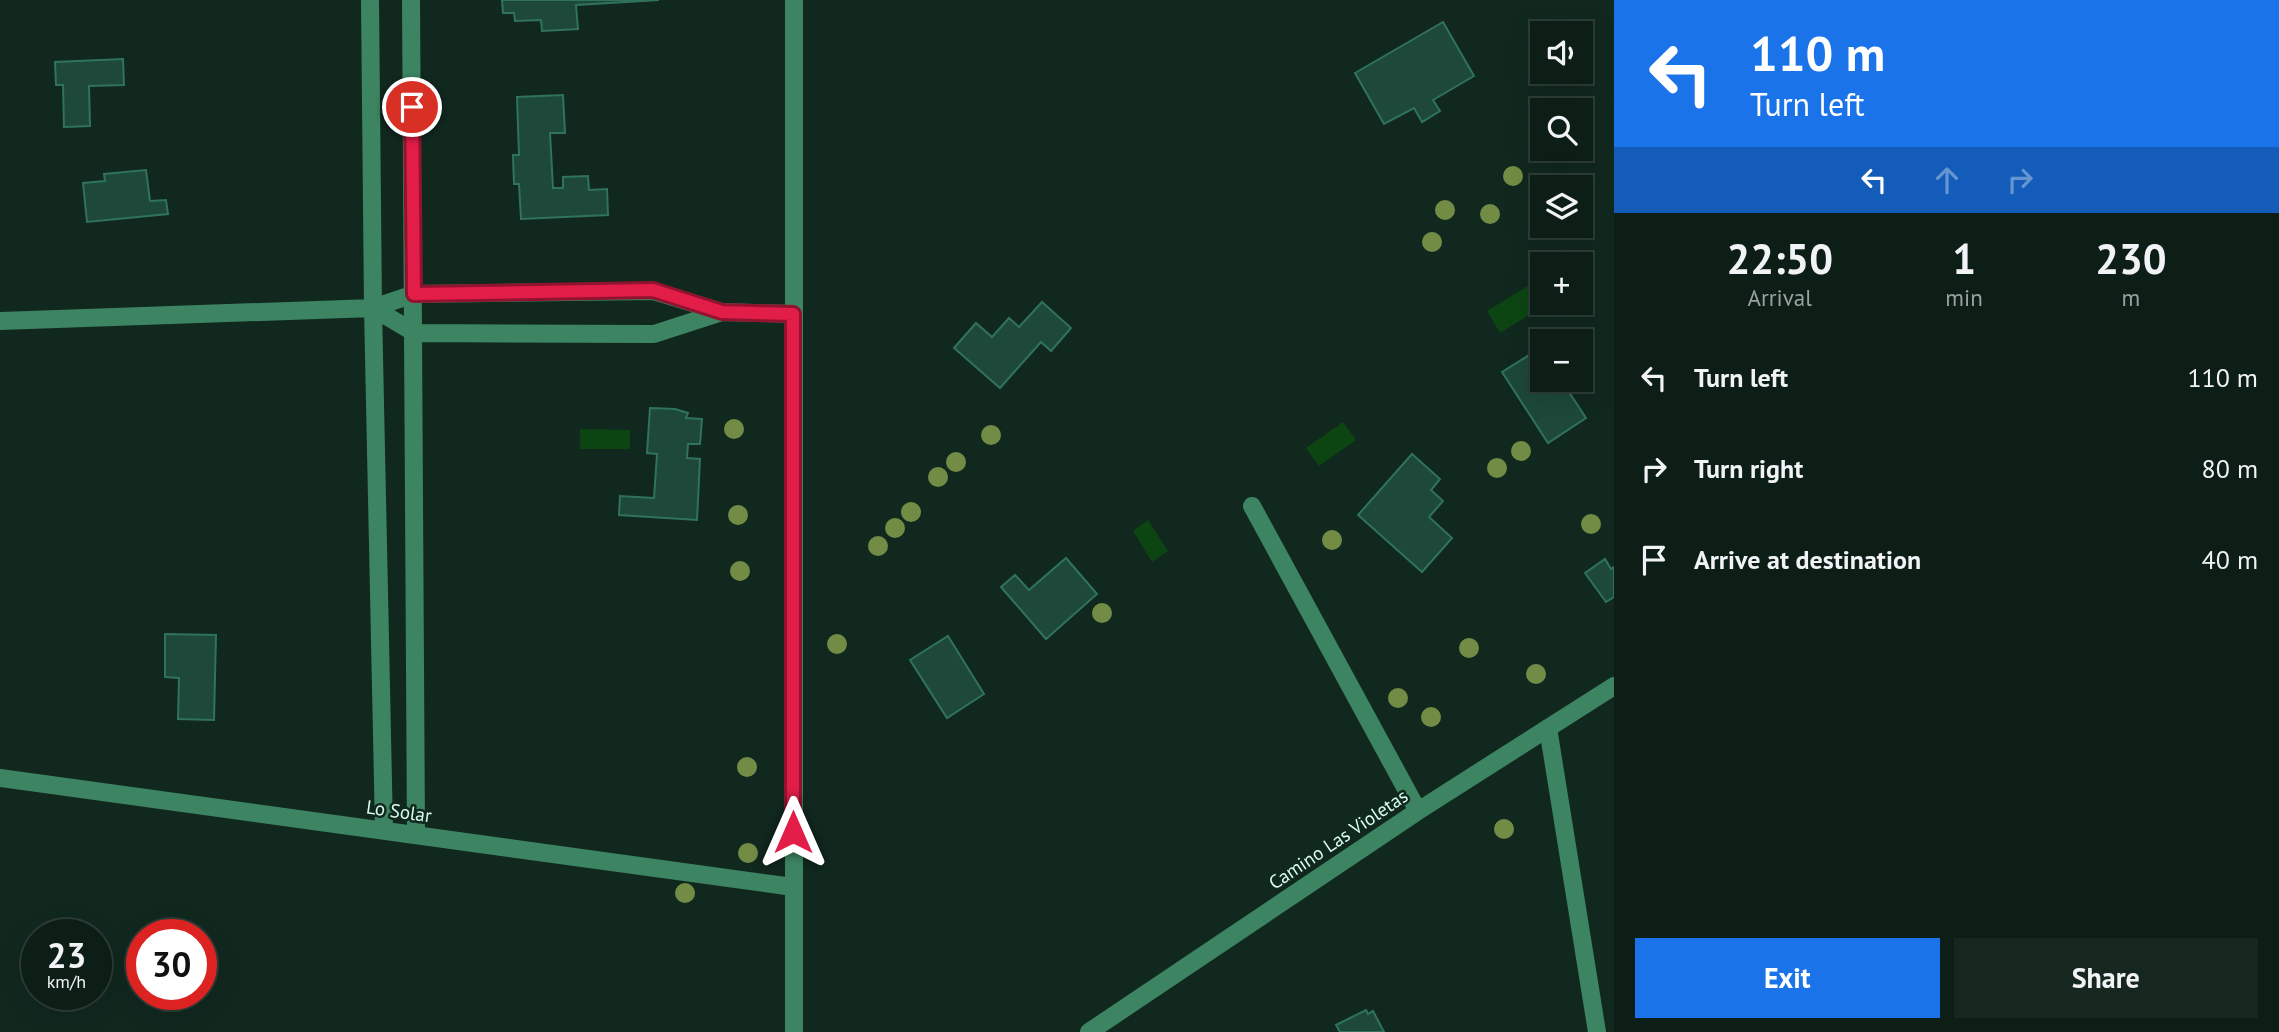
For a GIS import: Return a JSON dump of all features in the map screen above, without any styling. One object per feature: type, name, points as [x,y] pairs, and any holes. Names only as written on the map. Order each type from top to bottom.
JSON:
[{"type":"street","points":[[370,0],[373,307],[384,830]]},
{"type":"street","points":[[411,0],[416,834]]},
{"type":"street","points":[[794,0],[794,1032]]},
{"type":"street","points":[[0,320],[373,307],[414,294],[653,290],[722,312],[793,314]]},
{"type":"street","points":[[373,307],[415,333],[654,334],[722,312]]},
{"type":"street","points":[[1252,506],[1418,811]]},
{"type":"street","name":"Camino Las Violetas","points":[[1089,1032],[1418,811],[1614,686]]},
{"type":"street","points":[[1548,729],[1597,1032]]},
{"type":"street","name":"Lo Solar","points":[[0,778],[793,887]]},
{"type":"shaded area","points":[[1530,285],[1530,315],[1500,333],[1487,311]]},
{"type":"shaded area","points":[[1343,422],[1356,440],[1319,466],[1306,448]]},
{"type":"shaded area","points":[[580,429],[630,430],[630,449],[580,449]]},
{"type":"shaded area","points":[[1148,520],[1168,551],[1152,562],[1133,531]]},
{"type":"building","points":[[502,0],[659,0],[576,5],[578,29],[542,31],[541,20],[515,21],[514,13],[503,13]]},
{"type":"building","points":[[1443,22],[1474,76],[1433,100],[1440,111],[1422,122],[1414,108],[1384,124],[1355,73]]},
{"type":"building","points":[[123,59],[124,85],[89,86],[90,126],[64,127],[63,85],[56,85],[55,62]]},
{"type":"building","points":[[563,95],[565,133],[550,133],[553,188],[563,188],[563,177],[588,176],[589,190],[607,189],[608,215],[521,219],[519,184],[514,184],[513,155],[519,155],[517,97]]},
{"type":"building","points":[[146,170],[150,201],[166,200],[168,214],[87,222],[83,183],[105,181],[104,174]]},
{"type":"building","points":[[1042,302],[1071,328],[1051,351],[1041,342],[1000,388],[954,348],[976,323],[992,337],[1009,318],[1019,327]]},
{"type":"building","points":[[1530,354],[1530,392],[1569,392],[1586,418],[1548,443],[1502,372]]},
{"type":"building","points":[[650,408],[675,409],[688,413],[686,418],[702,419],[700,444],[688,444],[687,458],[700,459],[697,520],[619,515],[620,496],[654,498],[657,454],[647,453]]},
{"type":"building","points":[[1412,454],[1440,479],[1431,490],[1443,501],[1429,517],[1452,538],[1422,572],[1358,515]]},
{"type":"building","points":[[1066,558],[1097,594],[1046,639],[1001,587],[1015,575],[1029,590]]},
{"type":"building","points":[[1605,559],[1611,569],[1614,567],[1614,597],[1606,602],[1585,573]]},
{"type":"building","points":[[165,634],[216,635],[214,720],[178,719],[179,678],[165,677]]},
{"type":"building","points":[[948,636],[984,694],[947,718],[910,660]]},
{"type":"building","points":[[1366,1010],[1368,1014],[1373,1011],[1384,1032],[1340,1032],[1336,1025]]},
{"type":"route","points":[[412,107],[414,294],[653,290],[722,312],[793,314],[793,832]]}]
